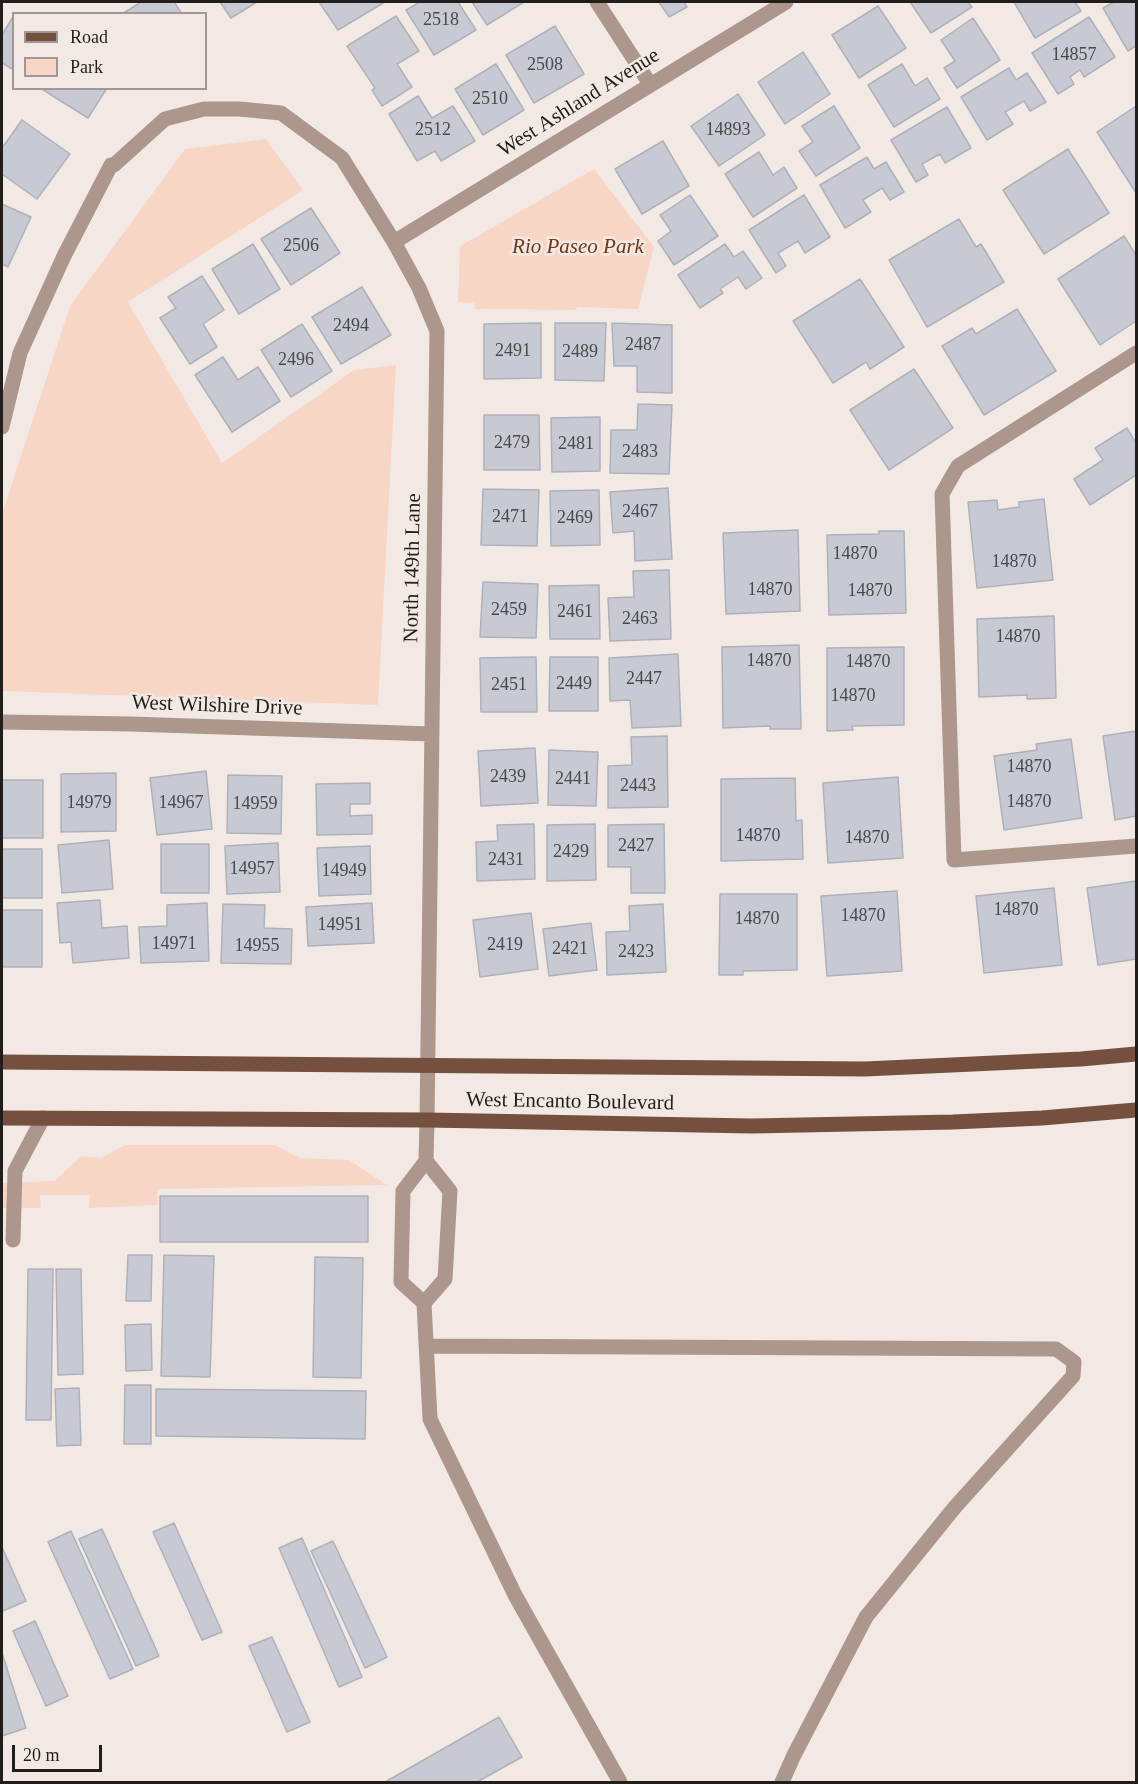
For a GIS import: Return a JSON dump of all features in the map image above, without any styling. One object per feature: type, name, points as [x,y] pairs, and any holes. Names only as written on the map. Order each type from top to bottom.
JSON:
[{"type":"main road","name":"West Encanto Boulevard","points":[[2,1062],[865,1069],[1069,1059],[1137,1053]]},
{"type":"main road","name":"West Encanto Boulevard","points":[[2,1118],[428,1120],[786,1126],[964,1122],[1137,1110]]},
{"type":"street","points":[[597,2],[650,84]]},
{"type":"street","name":"West Ashland Avenue","points":[[394,242],[786,2]]},
{"type":"street","name":"North 149th Lane","points":[[2,427],[20,353],[64,256],[111,165],[114,165],[165,118],[204,109],[281,112],[342,158],[394,242],[419,288],[437,331],[426,1161]]},
{"type":"street","points":[[1137,353],[958,466],[942,494],[954,860],[1137,846]]},
{"type":"street","name":"West Wilshire Drive","points":[[2,722],[131,724],[432,735]]},
{"type":"street","points":[[13,1240],[15,1171],[43,1118]]},
{"type":"street","points":[[424,1303],[401,1282],[403,1191],[426,1161],[450,1191],[445,1279],[424,1303],[430,1419],[515,1595],[620,1782]]},
{"type":"street","points":[[426,1346],[1056,1349],[1074,1362],[1073,1376],[956,1507],[866,1617],[782,1782]]},
{"type":"green space","points":[[266,139],[303,190],[128,302],[222,463],[354,370],[396,365],[378,705],[2,691],[2,514],[70,306],[185,149]]},
{"type":"green space","name":"Rio Paseo Park","points":[[594,169],[654,247],[638,309],[577,307],[576,310],[475,309],[474,303],[458,302],[460,246]]},
{"type":"green space","points":[[125,1145],[275,1145],[300,1158],[349,1160],[387,1185],[158,1189],[157,1205],[89,1208],[90,1195],[40,1195],[41,1208],[2,1208],[2,1183],[55,1181],[81,1156],[101,1158]]},
{"type":"building","points":[[141,2],[174,2],[181,12],[125,12]]},
{"type":"building","points":[[220,2],[257,2],[231,18]]},
{"type":"building","points":[[319,2],[385,2],[338,30]]},
{"type":"building","points":[[420,2],[458,2],[476,30],[434,55],[406,10]]},
{"type":"building","points":[[472,2],[524,2],[487,25]]},
{"type":"building","points":[[659,2],[684,2],[687,7],[669,17]]},
{"type":"building","points":[[910,2],[968,2],[972,7],[931,33]]},
{"type":"building","points":[[1014,2],[1075,2],[1081,11],[1035,38]]},
{"type":"building","points":[[1114,2],[1136,2],[1136,46],[1128,51],[1103,8]]},
{"type":"building","points":[[878,6],[906,48],[859,78],[832,35]]},
{"type":"building","points":[[396,16],[419,51],[397,64],[412,87],[382,106],[372,90],[375,88],[347,46]]},
{"type":"building","points":[[1089,17],[1115,57],[1084,77],[1080,70],[1070,77],[1074,84],[1058,94],[1032,53]]},
{"type":"building","points":[[12,18],[12,69],[2,63],[2,35]]},
{"type":"building","points":[[973,18],[1000,60],[957,88],[944,68],[955,61],[941,40]]},
{"type":"building","points":[[555,26],[584,74],[534,103],[506,55]]},
{"type":"building","points":[[803,52],[830,94],[785,124],[758,82]]},
{"type":"building","points":[[496,64],[524,110],[483,135],[455,89]]},
{"type":"building","points":[[902,64],[915,86],[927,78],[940,99],[894,127],[868,85]]},
{"type":"building","points":[[1009,68],[1016,80],[1027,73],[1046,102],[1030,111],[1024,101],[1005,112],[1013,124],[987,140],[961,97]]},
{"type":"building","points":[[43,90],[106,90],[88,118]]},
{"type":"building","points":[[738,94],[765,135],[719,166],[691,126]]},
{"type":"building","points":[[418,96],[432,118],[453,106],[475,141],[441,161],[435,151],[417,161],[389,114]]},
{"type":"building","points":[[834,106],[860,148],[816,176],[799,151],[813,142],[802,126]]},
{"type":"building","points":[[1136,106],[1136,193],[1097,132]]},
{"type":"building","points":[[947,107],[971,148],[945,163],[940,154],[922,164],[928,175],[916,182],[891,140]]},
{"type":"building","points":[[22,120],[70,154],[37,199],[2,174],[2,148]]},
{"type":"building","points":[[663,141],[689,186],[642,214],[615,169]]},
{"type":"building","points":[[1068,149],[1109,213],[1044,254],[1003,190]]},
{"type":"building","points":[[759,152],[773,175],[784,167],[797,188],[753,217],[725,174]]},
{"type":"building","points":[[867,157],[874,169],[886,162],[904,192],[890,200],[882,188],[863,200],[871,212],[845,228],[820,185]]},
{"type":"building","points":[[690,195],[718,236],[674,265],[658,241],[671,231],[660,215]]},
{"type":"building","points":[[804,195],[830,237],[805,253],[798,241],[778,253],[786,266],[776,273],[749,230]]},
{"type":"building","points":[[2,204],[31,217],[8,267],[2,264]]},
{"type":"building","points":[[311,208],[340,253],[291,285],[261,239]]},
{"type":"building","points":[[959,219],[976,247],[981,244],[1004,282],[927,327],[889,260]]},
{"type":"building","points":[[1124,236],[1136,255],[1136,321],[1100,345],[1058,279]]},
{"type":"building","points":[[253,244],[280,289],[239,314],[212,269]]},
{"type":"building","points":[[725,244],[734,257],[743,251],[762,278],[746,289],[738,277],[720,289],[723,293],[700,308],[678,275]]},
{"type":"building","points":[[202,276],[224,310],[203,324],[217,347],[190,364],[160,318],[176,308],[168,297]]},
{"type":"building","points":[[860,279],[904,347],[870,369],[866,362],[833,383],[793,321]]},
{"type":"building","points":[[362,287],[391,335],[341,364],[312,317]]},
{"type":"building","points":[[1017,309],[1056,371],[984,415],[942,346],[972,328],[976,334]]},
{"type":"building","points":[[541,323],[541,378],[484,379],[484,324]]},
{"type":"building","points":[[555,323],[606,323],[604,381],[555,380]]},
{"type":"building","points":[[612,323],[672,325],[672,393],[637,392],[637,366],[614,366]]},
{"type":"building","points":[[302,324],[332,371],[291,397],[261,350]]},
{"type":"building","points":[[223,357],[238,380],[258,367],[280,401],[232,432],[195,375]]},
{"type":"building","points":[[914,369],[953,428],[889,470],[850,410]]},
{"type":"building","points":[[638,404],[672,405],[669,474],[610,473],[611,430],[637,430]]},
{"type":"building","points":[[484,415],[539,415],[540,470],[484,470]]},
{"type":"building","points":[[600,417],[600,471],[552,472],[551,418]]},
{"type":"building","points":[[1127,428],[1134,440],[1136,439],[1136,475],[1090,505],[1074,479],[1103,460],[1095,448]]},
{"type":"building","points":[[668,488],[672,559],[635,561],[634,531],[613,533],[610,492]]},
{"type":"building","points":[[483,489],[539,490],[537,546],[481,545]]},
{"type":"building","points":[[599,490],[600,545],[551,546],[550,491]]},
{"type":"building","points":[[1044,499],[1053,580],[977,588],[968,502],[997,500],[998,510],[1019,507],[1019,502]]},
{"type":"building","points":[[798,530],[800,611],[726,614],[723,533]]},
{"type":"building","points":[[879,531],[904,531],[906,613],[829,615],[827,535],[879,534]]},
{"type":"building","points":[[669,570],[671,639],[610,641],[608,598],[634,597],[633,571]]},
{"type":"building","points":[[483,582],[538,584],[536,638],[480,637]]},
{"type":"building","points":[[599,585],[600,639],[550,639],[549,586]]},
{"type":"building","points":[[1054,616],[1056,698],[1027,699],[1027,695],[979,697],[977,619]]},
{"type":"building","points":[[799,645],[801,729],[770,729],[770,726],[723,728],[722,647]]},
{"type":"building","points":[[904,647],[904,725],[852,726],[853,730],[827,731],[827,648]]},
{"type":"building","points":[[678,654],[681,726],[632,728],[630,700],[610,701],[609,658]]},
{"type":"building","points":[[536,657],[537,712],[481,712],[480,658]]},
{"type":"building","points":[[550,657],[598,657],[598,711],[549,711]]},
{"type":"building","points":[[1136,731],[1136,816],[1115,820],[1103,736]]},
{"type":"building","points":[[667,736],[668,807],[608,808],[608,766],[632,765],[631,737]]},
{"type":"building","points":[[1071,739],[1082,818],[1004,830],[994,756],[1037,750],[1036,744]]},
{"type":"building","points":[[535,748],[538,803],[481,806],[478,751]]},
{"type":"building","points":[[549,750],[598,752],[596,806],[548,805]]},
{"type":"building","points":[[206,771],[212,829],[157,835],[150,778]]},
{"type":"building","points":[[116,773],[116,831],[61,832],[61,774]]},
{"type":"building","points":[[228,775],[282,776],[281,834],[227,833]]},
{"type":"building","points":[[898,777],[903,858],[828,863],[823,783]]},
{"type":"building","points":[[795,778],[796,821],[802,820],[803,859],[721,861],[721,779]]},
{"type":"building","points":[[2,780],[43,780],[43,838],[2,838]]},
{"type":"building","points":[[370,783],[370,804],[350,804],[350,816],[372,815],[372,834],[317,835],[316,784]]},
{"type":"building","points":[[534,824],[535,879],[477,881],[476,842],[498,841],[497,825]]},
{"type":"building","points":[[595,824],[596,880],[547,881],[547,825]]},
{"type":"building","points":[[664,824],[665,893],[631,893],[631,867],[608,867],[608,825]]},
{"type":"building","points":[[109,840],[113,889],[62,893],[58,845]]},
{"type":"building","points":[[278,843],[280,892],[227,894],[225,846]]},
{"type":"building","points":[[161,844],[209,844],[209,893],[161,893]]},
{"type":"building","points":[[370,846],[371,894],[319,896],[317,848]]},
{"type":"building","points":[[2,849],[42,849],[42,898],[2,898]]},
{"type":"building","points":[[1136,881],[1136,959],[1098,965],[1087,888]]},
{"type":"building","points":[[1054,888],[1062,965],[984,973],[976,896]]},
{"type":"building","points":[[897,891],[902,971],[827,976],[821,896]]},
{"type":"building","points":[[720,894],[797,894],[797,970],[743,971],[743,975],[719,975]]},
{"type":"building","points":[[100,900],[102,928],[127,926],[129,958],[73,963],[71,942],[60,943],[57,903]]},
{"type":"building","points":[[207,903],[209,961],[141,963],[139,927],[167,926],[167,905]]},
{"type":"building","points":[[372,903],[374,943],[308,946],[306,907]]},
{"type":"building","points":[[223,904],[265,905],[264,928],[292,929],[291,964],[221,963]]},
{"type":"building","points":[[663,904],[666,972],[607,975],[606,932],[630,931],[629,906]]},
{"type":"building","points":[[2,910],[42,910],[42,967],[2,967]]},
{"type":"building","points":[[531,913],[538,969],[480,977],[473,920]]},
{"type":"building","points":[[591,923],[597,970],[549,976],[543,929]]},
{"type":"building","points":[[160,1196],[368,1196],[368,1242],[160,1242]]},
{"type":"building","points":[[128,1255],[152,1255],[151,1301],[126,1301]]},
{"type":"building","points":[[164,1255],[214,1256],[210,1377],[161,1376]]},
{"type":"building","points":[[315,1257],[363,1258],[361,1378],[313,1377]]},
{"type":"building","points":[[28,1269],[53,1269],[51,1420],[26,1420]]},
{"type":"building","points":[[56,1269],[81,1269],[83,1374],[58,1375]]},
{"type":"building","points":[[151,1324],[152,1370],[126,1371],[125,1325]]},
{"type":"building","points":[[125,1385],[151,1385],[151,1444],[124,1444]]},
{"type":"building","points":[[79,1388],[81,1445],[57,1446],[55,1389]]},
{"type":"building","points":[[156,1389],[366,1391],[365,1439],[156,1436]]},
{"type":"building","points":[[174,1523],[222,1632],[202,1640],[153,1532]]},
{"type":"building","points":[[102,1529],[159,1656],[136,1666],[79,1539]]},
{"type":"building","points":[[71,1531],[133,1669],[110,1679],[48,1542]]},
{"type":"building","points":[[302,1538],[362,1677],[339,1687],[279,1548]]},
{"type":"building","points":[[333,1541],[387,1657],[365,1668],[311,1551]]},
{"type":"building","points":[[2,1547],[26,1601],[3,1611],[2,1606]]},
{"type":"building","points":[[35,1621],[68,1696],[46,1706],[13,1631]]},
{"type":"building","points":[[272,1637],[310,1722],[287,1732],[249,1646]]},
{"type":"building","points":[[2,1653],[26,1728],[2,1736]]},
{"type":"building","points":[[499,1717],[522,1757],[477,1782],[385,1782]]}]
